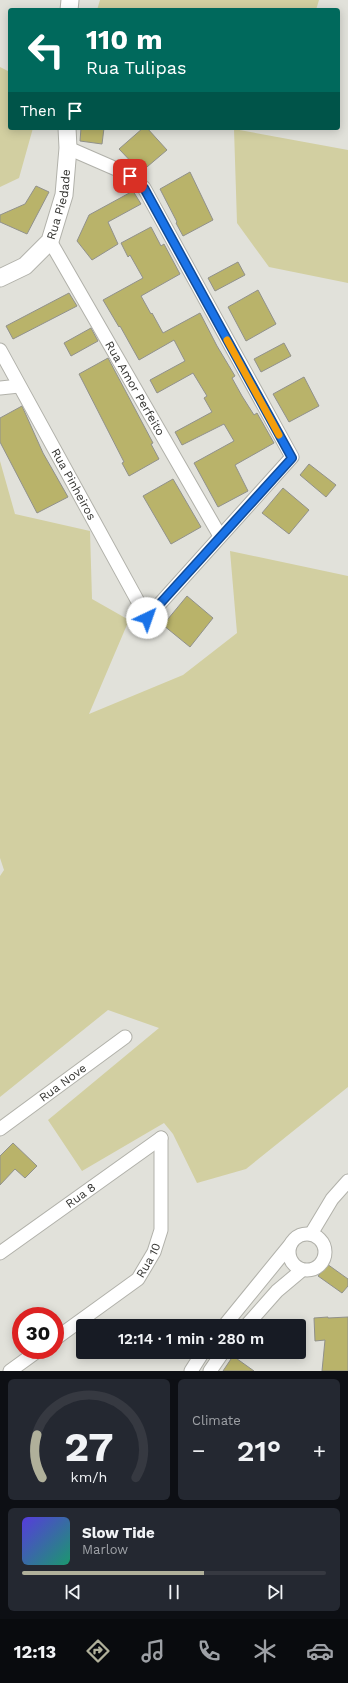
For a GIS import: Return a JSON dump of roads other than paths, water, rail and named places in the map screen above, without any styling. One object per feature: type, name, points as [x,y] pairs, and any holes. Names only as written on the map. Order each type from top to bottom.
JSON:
[{"type":"street","name":"Rua Piedade","points":[[0,278],[25,266],[50,241],[64,195],[68,148],[67,130]]},
{"type":"street","points":[[68,148],[130,176],[144,188],[292,458],[220,536]]},
{"type":"street","name":"Rua Amor Perfeito","points":[[50,241],[220,536]]},
{"type":"street","name":"Rua Pinheiros","points":[[0,350],[147,618],[220,536]]},
{"type":"street","points":[[0,388],[19,386]]},
{"type":"street","name":"Rua Nove","points":[[0,1129],[125,1037]]},
{"type":"street","name":"Rua 8","points":[[0,1253],[161,1138]]},
{"type":"street","name":"Rua 10","points":[[64,1332],[138,1279],[154,1252],[161,1230],[161,1138]]},
{"type":"street","points":[[311,1234],[332,1199],[348,1181]]},
{"type":"street","points":[[230,1319],[299,1236],[311,1234],[320,1240],[324,1244],[325,1256],[323,1261],[314,1269],[302,1270],[277,1291],[252,1319]]},
{"type":"street","points":[[290,1245],[290,1257],[297,1267],[302,1270]]},
{"type":"street","points":[[10,1371],[27,1359]]},
{"type":"street","points":[[191,1371],[199,1359]]},
{"type":"street","points":[[210,1371],[218,1359]]}]
